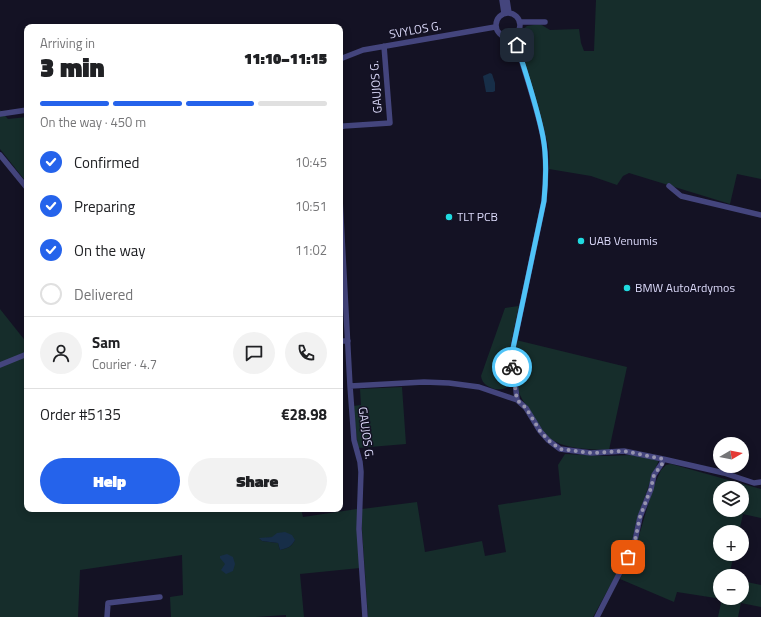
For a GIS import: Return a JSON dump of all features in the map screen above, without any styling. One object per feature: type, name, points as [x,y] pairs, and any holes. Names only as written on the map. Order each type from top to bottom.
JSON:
[{"type":"street","points":[[502,0],[507,13]]},
{"type":"street","points":[[507,0],[507,13]]},
{"type":"street","points":[[507,13],[516,15],[520,22],[520,30],[510,38],[502,36],[497,31],[497,18],[507,13]]},
{"type":"street","points":[[520,22],[545,22]]},
{"type":"street","name":"SVYLOS G.","points":[[343,58],[362,50],[496,27]]},
{"type":"street","points":[[514,36],[539,120],[543,138],[546,177],[544,201],[512,353],[517,400]]},
{"type":"street","name":"GAUJOS G.","points":[[343,126],[390,124],[384,46]]},
{"type":"street","points":[[0,114],[24,110]]},
{"type":"street","points":[[0,155],[24,184]]},
{"type":"street","points":[[669,186],[681,196],[761,215]]},
{"type":"street","name":"GAUJOS G.","points":[[343,252],[354,440],[361,472],[359,529],[365,617]]},
{"type":"street","points":[[343,341],[348,341]]},
{"type":"street","points":[[0,365],[24,355]]},
{"type":"street","points":[[350,386],[424,382],[449,383],[479,387],[517,400],[526,408],[540,431],[548,440],[560,449],[591,453],[624,451],[724,473],[745,481],[754,483],[761,482]]},
{"type":"street","points":[[597,617],[634,545],[640,517],[651,488],[654,475],[662,464],[663,459]]},
{"type":"street","points":[[107,617],[108,603],[160,597]]},
{"type":"green space","points":[[596,0],[761,0],[761,179],[737,174],[730,204],[629,173],[623,176],[617,185],[591,176],[549,169],[548,145],[518,38],[523,29],[527,26],[540,24],[550,30],[579,29],[584,51],[594,51]]},
{"type":"green space","points":[[0,110],[8,119],[24,117],[24,179],[0,149]]},
{"type":"green space","points":[[519,306],[509,353],[510,382],[506,388],[490,388],[484,383],[481,376],[505,308]]},
{"type":"green space","points":[[0,309],[24,339],[24,512],[302,512],[303,517],[357,509],[360,568],[300,574],[304,617],[286,617],[286,615],[256,617],[171,617],[170,597],[183,595],[182,555],[80,570],[78,617],[0,617]],"holes":[[[272,537],[295,540],[289,547],[280,550],[278,543],[262,541],[260,539]]]},
{"type":"green space","points":[[516,340],[627,367],[609,450],[567,446],[550,439],[540,427],[517,389],[514,368]]},
{"type":"green space","points":[[402,387],[406,444],[358,448],[353,406],[361,405],[360,389]]},
{"type":"green space","points":[[565,454],[607,456],[632,455],[659,460],[636,523],[627,555],[593,617],[368,617],[362,509],[417,502],[425,552],[482,541],[485,556],[506,552],[498,505],[561,495],[558,465]]},
{"type":"green space","points":[[671,464],[732,481],[713,481],[713,517],[742,517],[741,525],[713,525],[713,561],[732,561],[731,569],[713,569],[713,598],[677,592],[674,602],[620,579],[638,539],[653,488],[661,470],[666,465]]},
{"type":"green space","points":[[749,486],[761,489],[761,518],[749,515]]},
{"type":"green space","points":[[749,582],[761,585],[761,607],[749,605]]},
{"type":"green space","points":[[721,605],[741,605],[738,617],[718,617]]},
{"type":"water","points":[[490,73],[492,74],[495,83],[495,91],[486,92],[483,76]]},
{"type":"water","points":[[285,532],[292,535],[295,540],[285,549],[280,550],[278,543],[262,541],[259,538],[272,537],[277,533]]},
{"type":"water","points":[[227,554],[233,557],[235,564],[233,571],[226,574],[221,570],[225,564],[220,556]]},
{"type":"way so far","points":[[512,367],[517,400],[526,408],[540,431],[548,440],[560,449],[591,453],[624,451],[663,459],[662,464],[654,475],[651,488],[640,517],[634,545],[628,557]]},
{"type":"place","name":"TLT PCB","points":[[449,217]]},
{"type":"place","name":"UAB Venumis","points":[[581,241]]},
{"type":"place","name":"BMW AutoArdymos","points":[[627,288]]},
{"type":"route","points":[[512,367],[512,353],[544,201],[546,177],[543,138],[517,45]]}]
